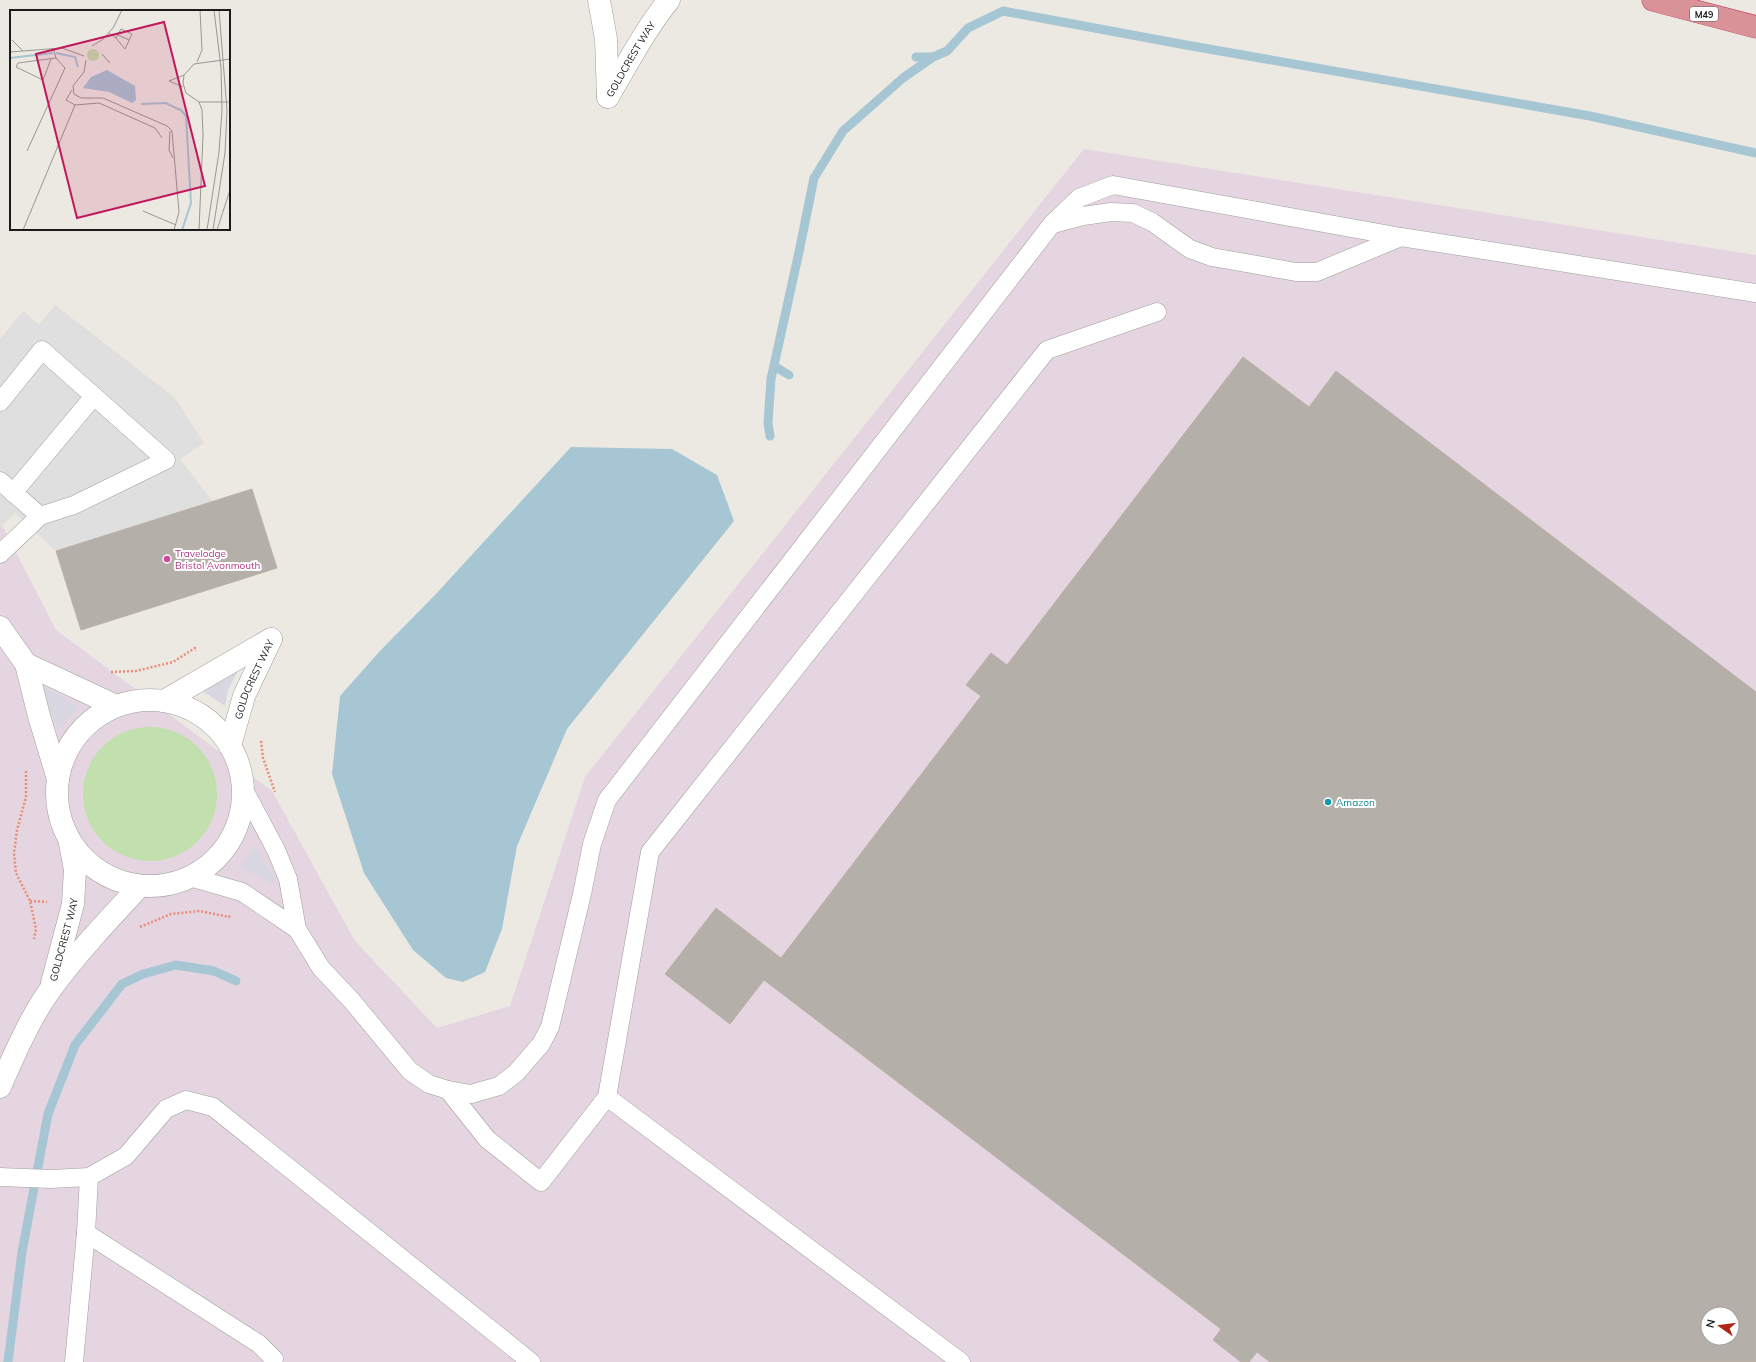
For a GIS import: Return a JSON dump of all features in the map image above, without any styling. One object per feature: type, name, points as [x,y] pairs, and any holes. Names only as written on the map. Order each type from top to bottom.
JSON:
[{"type":"highway","name":"M49","points":[[1653,0],[1756,27]]},
{"type":"street","name":"GOLDCREST WAY","points":[[599,0],[606,39],[608,97],[634,51],[657,15],[669,0]]},
{"type":"street","points":[[0,627],[26,664],[39,716],[58,779],[58,811],[69,841],[88,863],[112,879],[140,886],[166,885],[190,877],[213,862],[230,840],[240,815],[243,788],[239,766],[230,746],[213,724],[190,709],[164,701],[139,700],[116,706],[88,723],[68,748],[58,779]]},
{"type":"street","name":"GOLDCREST WAY","points":[[164,701],[271,640],[244,696],[230,746]]},
{"type":"street","points":[[26,664],[116,706]]},
{"type":"street","name":"GOLDCREST WAY","points":[[50,990],[73,904],[75,870],[69,841]]},
{"type":"street","name":"GOLDCREST WAY","points":[[0,1087],[17,1048],[50,990],[95,934],[140,886]]},
{"type":"lane","points":[[243,788],[276,850],[288,879],[297,929],[321,968],[352,1001],[410,1071],[429,1084],[448,1090],[471,1094],[499,1086],[516,1073],[542,1044],[550,1027],[580,902],[592,844],[607,800],[1052,224],[1079,198],[1113,185],[1401,236],[1756,293]]},
{"type":"lane","points":[[1052,224],[1083,216],[1111,212],[1133,212],[1152,222],[1190,249],[1212,257],[1296,272],[1317,272],[1401,236]]},
{"type":"lane","points":[[448,1090],[487,1139],[540,1182],[607,1097],[650,852],[1048,350],[1157,312]]},
{"type":"lane","points":[[0,402],[42,350],[166,460],[74,505],[40,516],[0,554]]},
{"type":"lane","points":[[13,493],[94,396]]},
{"type":"lane","points":[[0,481],[40,516]]},
{"type":"lane","points":[[190,877],[242,892],[297,929]]},
{"type":"lane","points":[[607,1097],[961,1362]]},
{"type":"lane","points":[[0,1177],[51,1179],[89,1177],[126,1156],[166,1109],[186,1100],[213,1107],[531,1362]]},
{"type":"lane","points":[[74,1362],[86,1233],[89,1177]]},
{"type":"lane","points":[[86,1233],[259,1344],[274,1358],[273,1362]]},
{"type":"path","points":[[104,671],[136,671],[173,662],[195,648]]},
{"type":"path","points":[[261,738],[263,758],[276,794]]},
{"type":"path","points":[[24,765],[26,772],[26,798],[17,830],[14,852],[16,873],[30,901],[36,929],[33,942]]},
{"type":"path","points":[[136,931],[141,927],[171,914],[200,911],[229,917]]},
{"type":"shaded area","points":[[1084,149],[1756,255],[1756,1362],[0,1362],[0,524],[3,527],[56,630],[272,791],[355,941],[437,1028],[510,1006],[585,777]]},
{"type":"shaded area","points":[[55,305],[175,398],[204,443],[180,459],[213,502],[56,551],[15,513],[0,528],[0,339],[23,311],[39,325]]},
{"type":"shaded area","points":[[241,665],[228,690],[225,706],[201,690]]},
{"type":"shaded area","points":[[46,687],[78,708],[58,730],[43,690]]},
{"type":"shaded area","points":[[255,846],[275,880],[272,884],[241,867]]},
{"type":"green space","points":[[157,727],[182,735],[193,742],[202,751],[212,768],[216,781],[216,807],[212,820],[202,837],[193,846],[176,856],[163,860],[143,861],[118,853],[107,846],[98,837],[88,820],[84,807],[83,787],[91,762],[98,751],[107,742],[124,732],[137,728]]},
{"type":"water","points":[[571,447],[672,449],[717,475],[734,521],[567,729],[517,846],[502,929],[485,972],[463,982],[446,978],[413,950],[364,873],[332,774],[340,696],[379,652],[434,596]]},
{"type":"building","name":"Amazon","points":[[1243,357],[1309,407],[1336,371],[1756,692],[1756,1362],[1270,1362],[1257,1352],[1249,1362],[1241,1362],[1213,1340],[1221,1329],[764,980],[730,1024],[665,974],[716,908],[781,958],[981,696],[966,685],[991,653],[1007,665]]},
{"type":"building","name":"Travelodge Bristol Avonmouth","points":[[252,489],[277,568],[81,630],[56,551]]},
{"type":"waterway","points":[[916,57],[933,57],[947,51],[968,28],[1003,11],[1186,45],[1590,116],[1756,153]]},
{"type":"waterway","points":[[770,436],[768,423],[771,379],[814,178],[843,131],[903,78],[933,57]]},
{"type":"waterway","points":[[774,366],[789,375]]},
{"type":"waterway","points":[[8,1362],[22,1252],[48,1114],[75,1045],[122,984],[143,974],[176,965],[214,971],[236,981]]},
{"type":"place","name":"Travelodge Bristol Avonmouth","points":[[167,559]]},
{"type":"place","name":"Amazon","points":[[1328,802]]}]
